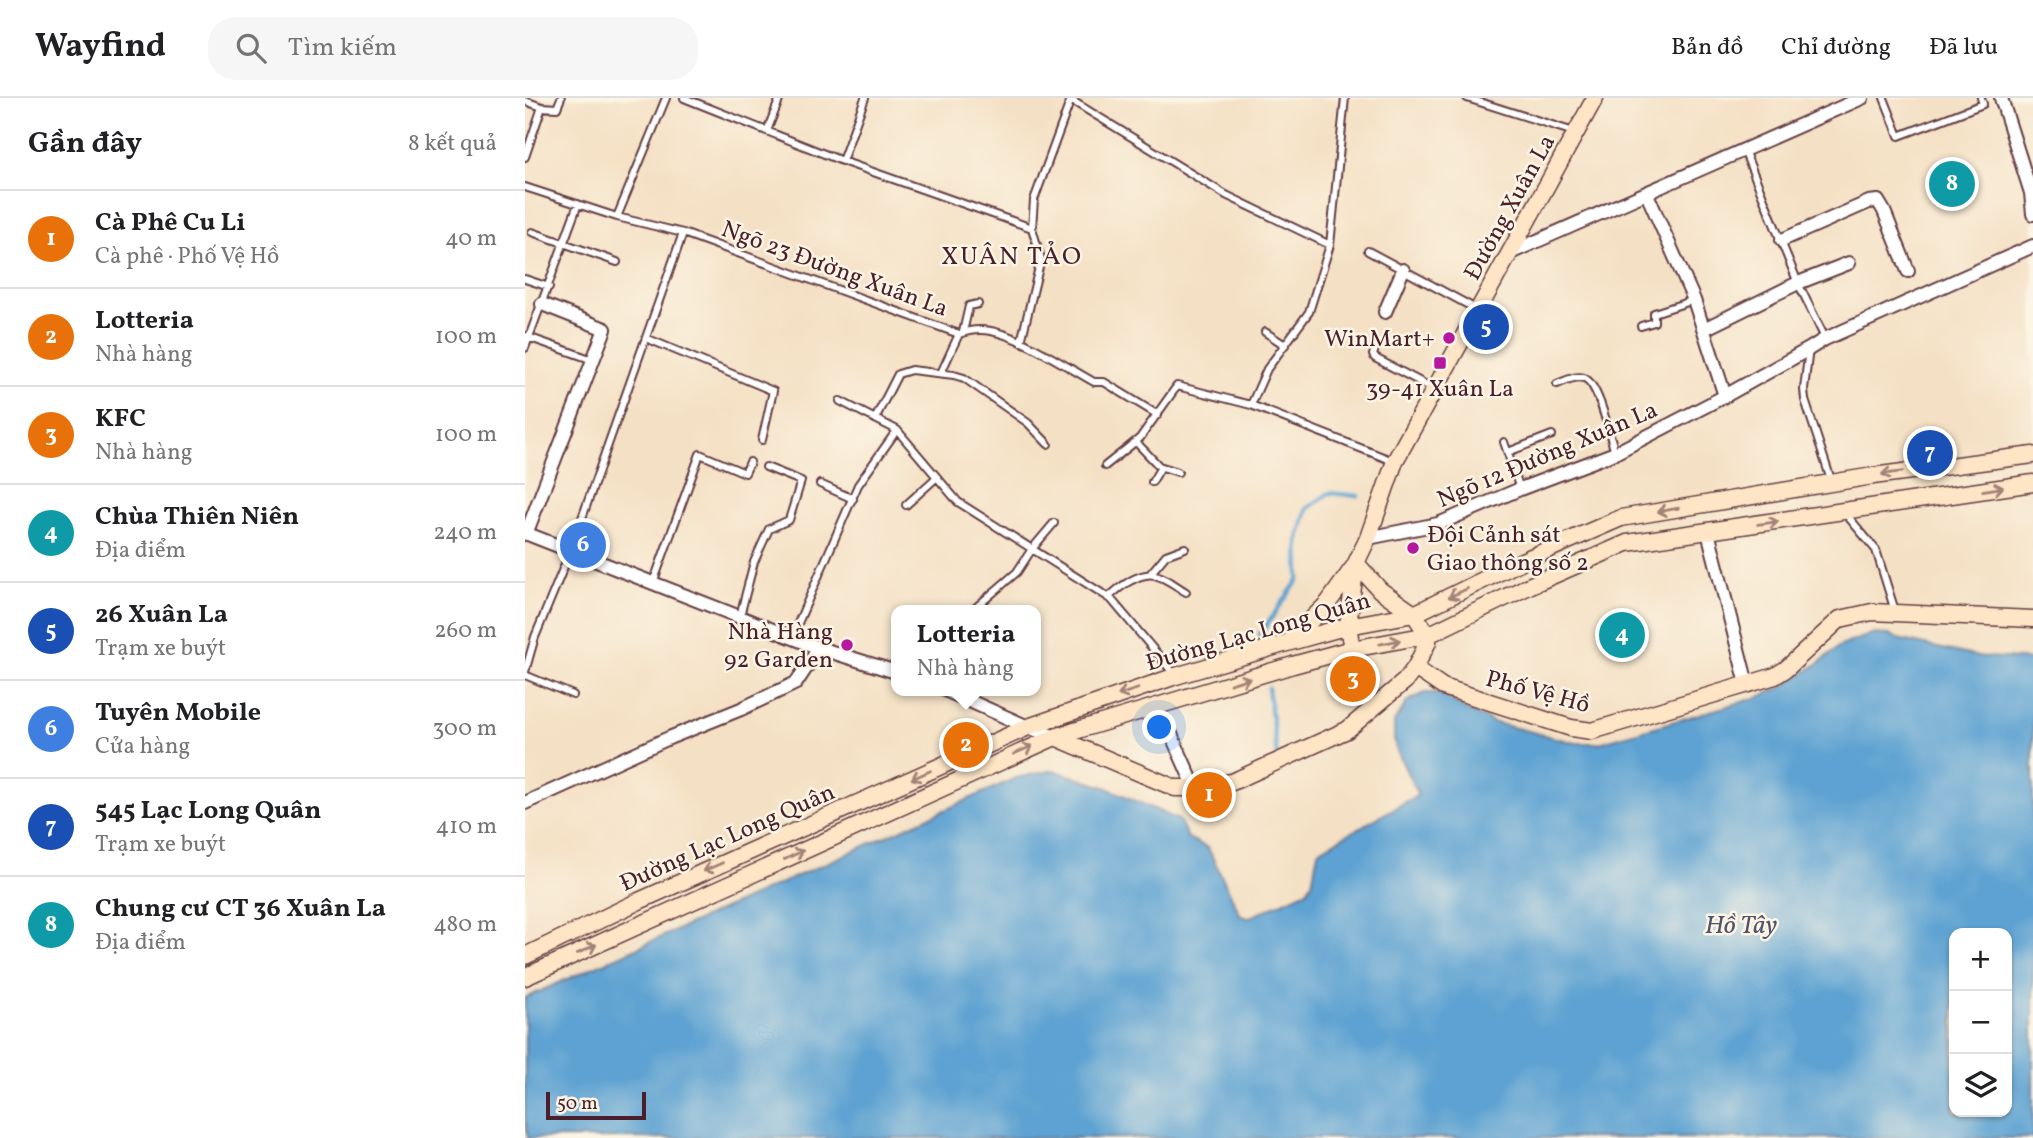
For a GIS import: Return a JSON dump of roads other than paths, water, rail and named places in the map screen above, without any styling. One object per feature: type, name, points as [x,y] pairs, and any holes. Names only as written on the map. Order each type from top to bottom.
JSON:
[{"type":"main road","name":"Đường Xuân La","points":[[1352,649],[1348,626],[1356,563],[1368,538],[1395,461],[1595,98]]},
{"type":"main road","name":"Đường Lạc Long Quân","points":[[525,956],[639,901],[1028,727],[1176,676],[1287,643],[1348,626],[1414,614],[1523,561],[1621,519],[1832,483],[2033,455]]},
{"type":"main road","name":"Đường Lạc Long Quân","points":[[525,977],[1055,737],[1293,665],[1352,649],[1427,635],[1627,543],[2033,483]]},
{"type":"main road","points":[[1055,737],[1175,788],[1232,782],[1347,730],[1405,681],[1428,642],[1427,635],[1414,614],[1380,590],[1356,563],[1328,603],[1287,643]]},
{"type":"main road","name":"Phố Vệ Hồ","points":[[1415,668],[1443,687],[1571,728],[1592,731],[1775,676],[1840,619],[1872,612],[2033,619]]},
{"type":"street","points":[[1510,253],[1862,98]]},
{"type":"street","points":[[2001,98],[2032,192],[2033,215]]},
{"type":"street","points":[[1647,194],[1694,300],[1725,396]]},
{"type":"street","points":[[1782,240],[1869,202],[1878,201],[1907,271]]},
{"type":"street","name":"Ngõ 12 Đường Xuân La","points":[[1368,538],[1438,524],[1615,453],[1725,396],[1825,339],[2033,246]]},
{"type":"street","points":[[1704,329],[1798,283],[1849,263]]},
{"type":"street","points":[[1385,312],[1403,270]]},
{"type":"street","points":[[542,304],[605,329],[525,534],[819,648],[891,670]]},
{"type":"street","points":[[1708,532],[1748,684]]},
{"type":"street","points":[[525,803],[796,683],[819,648]]},
{"type":"street","points":[[962,696],[1055,737]]},
{"type":"street","points":[[1171,734],[1195,788]]},
{"type":"lane","points":[[525,101],[542,107],[557,108],[561,98]]},
{"type":"lane","points":[[617,217],[666,98]]},
{"type":"lane","points":[[684,98],[842,161],[1032,228]]},
{"type":"lane","points":[[767,131],[780,98]]},
{"type":"lane","points":[[842,161],[865,98]]},
{"type":"lane","points":[[1251,405],[1267,369],[1309,312],[1330,245],[1345,98]]},
{"type":"lane","points":[[1467,98],[1576,133]]},
{"type":"lane","points":[[1884,98],[1899,136],[1983,104],[1981,98]]},
{"type":"lane","points":[[1021,342],[1041,259],[1032,228],[1034,200],[1071,99],[1227,195],[1330,245]]},
{"type":"lane","points":[[525,157],[542,107]]},
{"type":"lane","points":[[1744,150],[1798,283],[1825,339]]},
{"type":"lane","name":"Ngõ 23 Đường Xuân La","points":[[525,187],[617,217],[683,233],[961,333],[968,330],[992,331],[1021,342],[1094,382],[1104,382],[1158,415]]},
{"type":"lane","points":[[525,348],[578,204]]},
{"type":"lane","points":[[532,232],[617,262]]},
{"type":"lane","points":[[573,695],[525,674],[535,637],[570,552],[683,233]]},
{"type":"lane","points":[[1369,251],[1478,310]]},
{"type":"lane","points":[[525,279],[549,286]]},
{"type":"lane","points":[[1641,326],[1654,322],[1654,313],[1694,300]]},
{"type":"lane","points":[[941,373],[961,333],[969,306],[978,304]]},
{"type":"lane","points":[[1265,332],[1285,345]]},
{"type":"lane","points":[[527,337],[593,360]]},
{"type":"lane","points":[[646,338],[773,391],[762,440]]},
{"type":"lane","points":[[1376,346],[1373,355],[1375,358],[1434,389]]},
{"type":"lane","points":[[1809,349],[1805,400],[1832,483]]},
{"type":"lane","points":[[875,419],[898,374],[911,370],[941,373],[964,378],[1028,423],[1048,444]]},
{"type":"lane","points":[[1557,384],[1576,377],[1590,382],[1598,398],[1615,453]]},
{"type":"lane","points":[[1105,466],[1136,442],[1177,386],[1251,405],[1395,461]]},
{"type":"lane","points":[[840,401],[897,430],[958,502],[1108,598],[1176,676]]},
{"type":"lane","points":[[792,637],[858,485],[897,430]]},
{"type":"lane","points":[[1508,452],[1552,435]]},
{"type":"lane","points":[[1136,442],[1161,467],[1178,472]]},
{"type":"lane","points":[[1504,442],[1520,489]]},
{"type":"lane","points":[[653,583],[700,454],[745,473],[750,462]]},
{"type":"lane","points":[[740,616],[754,562],[769,529],[789,520],[801,481],[766,467]]},
{"type":"lane","points":[[1152,482],[1161,467]]},
{"type":"lane","points":[[906,505],[937,477]]},
{"type":"lane","points":[[820,484],[853,499]]},
{"type":"lane","points":[[1844,512],[1876,551],[1896,613]]},
{"type":"lane","points":[[979,605],[1017,572],[1053,523]]},
{"type":"lane","points":[[1108,598],[1119,588],[1150,574],[1166,555],[1185,548]]},
{"type":"lane","points":[[1150,574],[1158,575],[1186,592]]},
{"type":"water","name":"Hồ Tây","points":[[1872,634],[1891,635],[1898,639],[1974,656],[2033,660],[2033,1138],[528,1138],[525,1115],[525,998],[1016,778],[1053,770],[1105,787],[1179,820],[1188,838],[1208,848],[1241,916],[1248,918],[1307,891],[1312,883],[1318,851],[1418,795],[1396,749],[1394,722],[1408,701],[1425,693],[1441,693],[1466,710],[1492,722],[1576,743],[1599,743],[1759,697],[1782,687],[1840,646]]},
{"type":"waterway","points":[[1260,634],[1299,579],[1298,542],[1307,509],[1329,493],[1358,496]]},
{"type":"waterway","points":[[1268,688],[1277,755]]},
{"type":"place","name":"Chung cư CT 36 Xuân La","points":[[1952,184]]},
{"type":"place","name":"26 Xuân La","points":[[1486,327]]},
{"type":"place","name":"WinMart+","points":[[1449,338]]},
{"type":"place","name":"39-41 Xuân La","points":[[1440,363]]},
{"type":"place","name":"545 Lạc Long Quân","points":[[1930,453]]},
{"type":"place","name":"Tuyên Mobile","points":[[583,545]]},
{"type":"place","name":"Đội Cảnh sát Giao thông số 2","points":[[1413,548]]},
{"type":"place","name":"Chùa Thiên Niên","points":[[1622,635]]},
{"type":"place","name":"Nhà Hàng 92 Garden","points":[[847,645]]},
{"type":"place","name":"KFC","points":[[1353,679]]},
{"type":"place","name":"Lotteria","points":[[966,745]]},
{"type":"place","name":"Cà Phê Cu Li","points":[[1209,795]]},
{"type":"district","name":"XUÂN TẢO","points":[[1012,255]]}]
